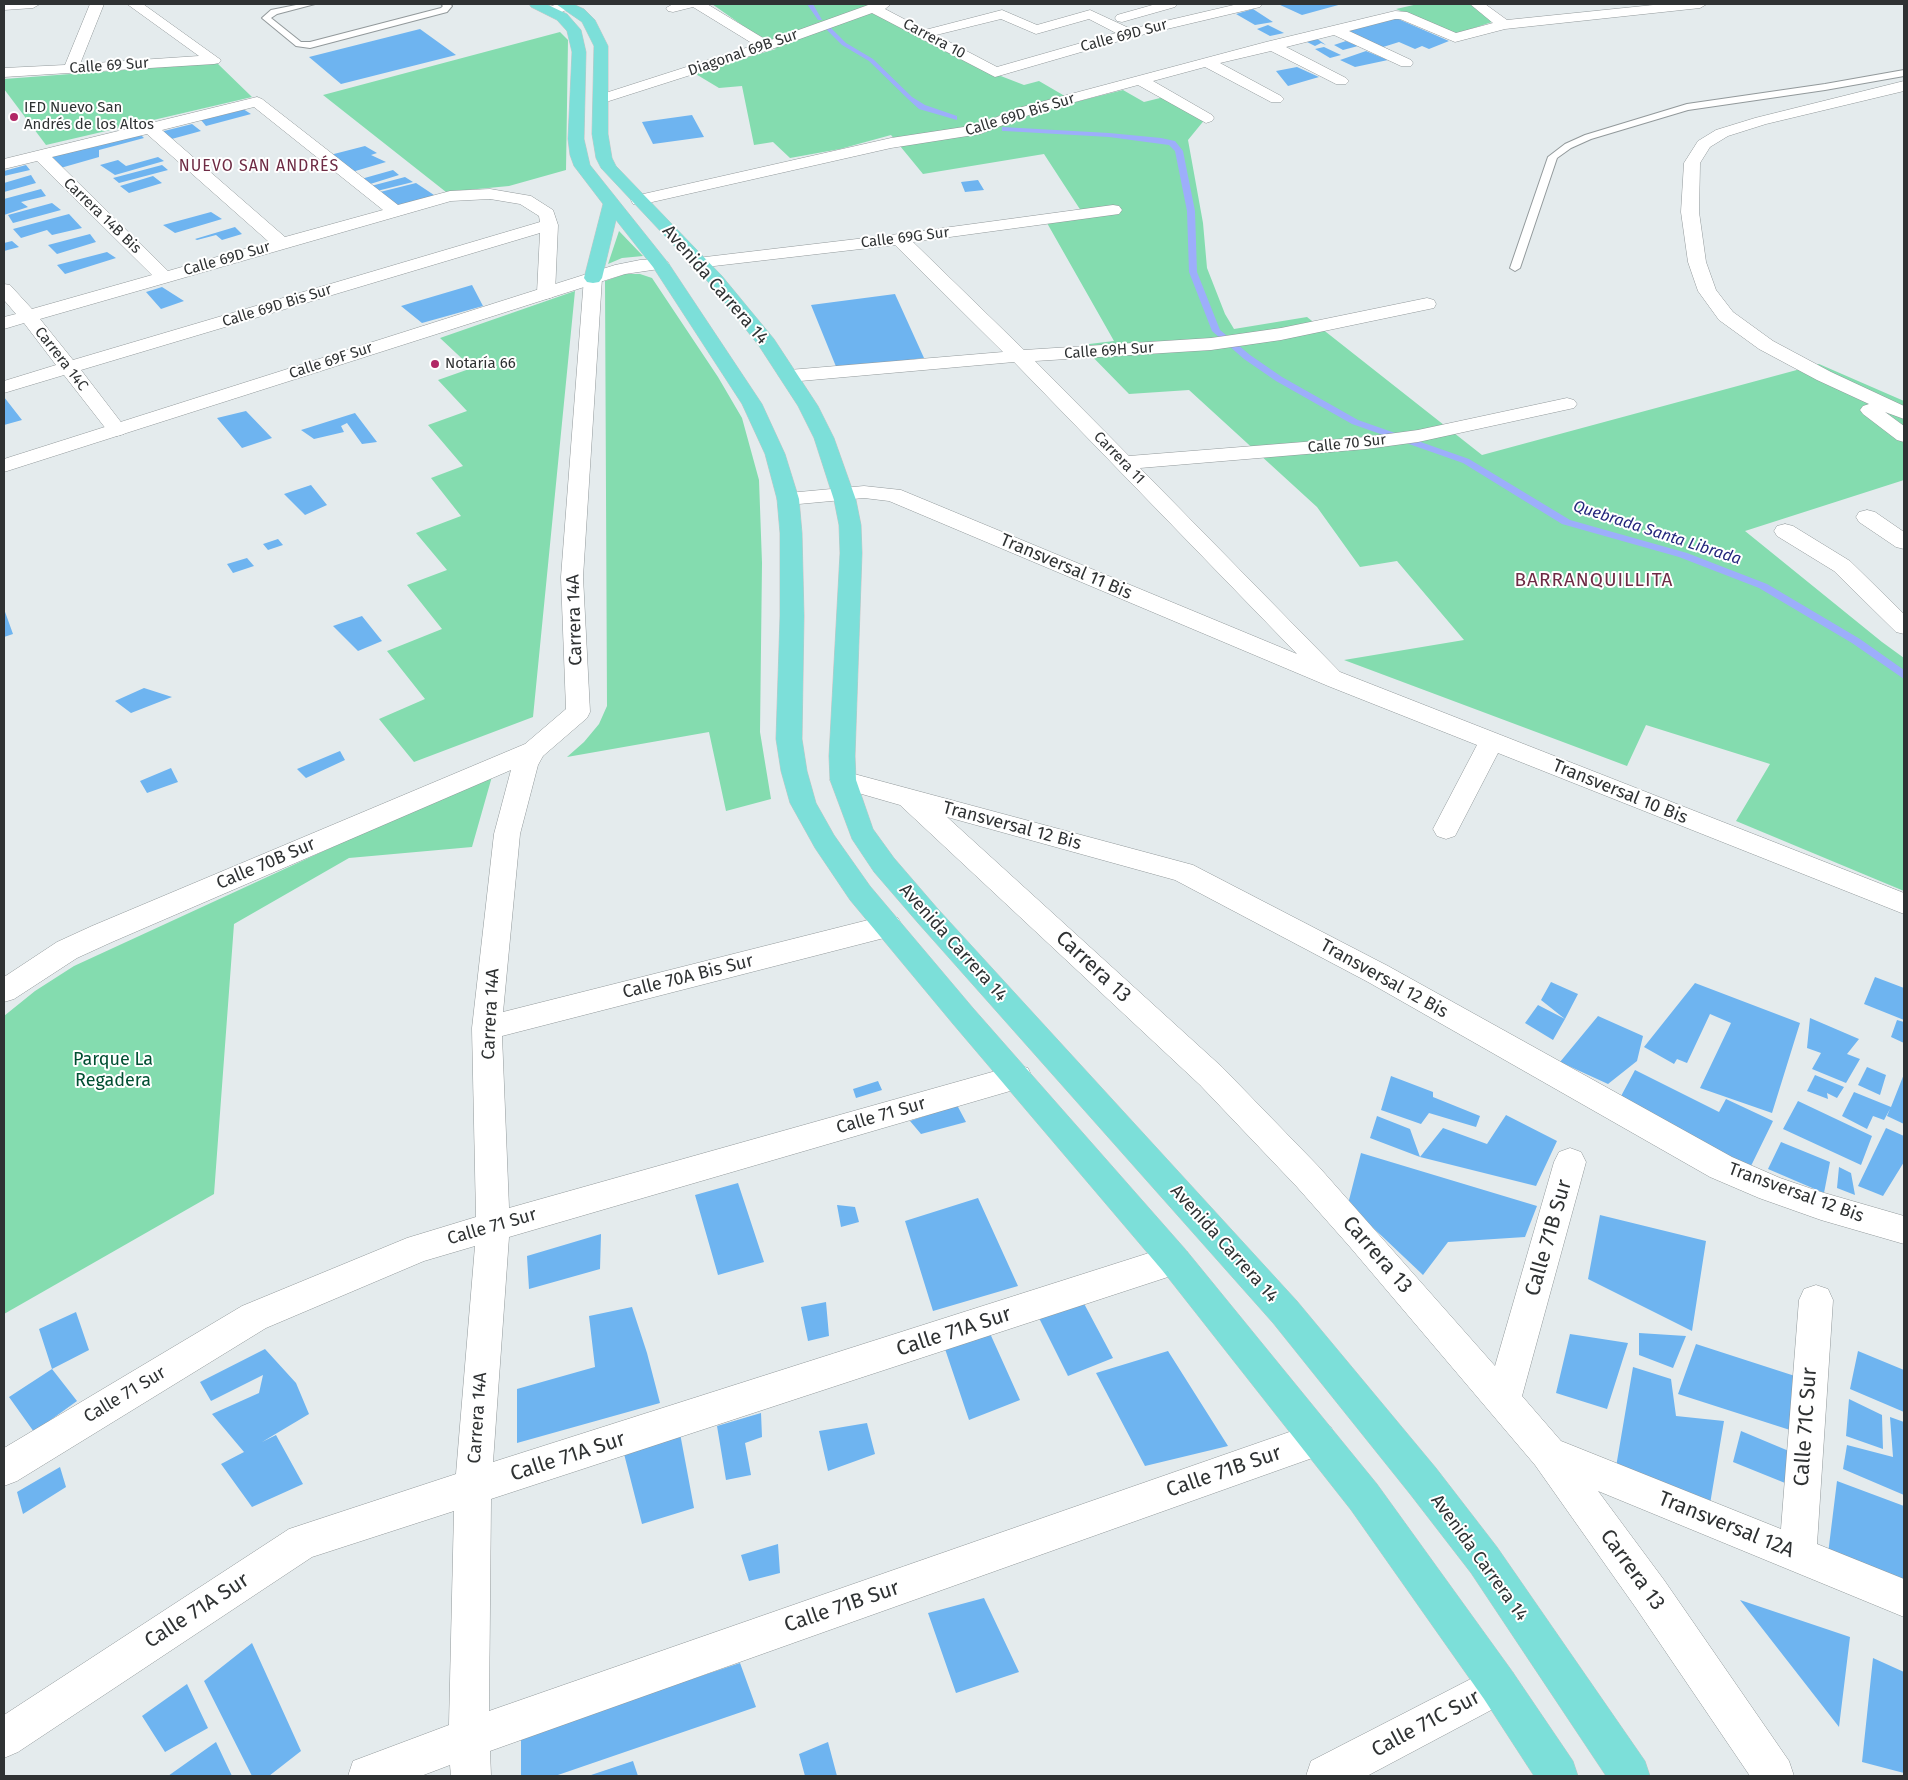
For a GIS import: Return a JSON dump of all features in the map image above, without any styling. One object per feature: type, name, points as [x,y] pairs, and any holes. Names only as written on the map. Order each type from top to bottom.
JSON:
[{"type":"main road","name":"Avenida Carrera 14","points":[[557,5],[579,12],[588,20],[601,46],[600,134],[604,158],[619,180],[735,303],[767,343],[808,406],[824,438],[843,494],[850,525],[851,554],[842,756],[843,780],[861,832],[884,865],[1285,1312],[1484,1560],[1630,1776]]},
{"type":"main road","name":"Avenida Carrera 14","points":[[557,5],[577,38],[579,52],[576,138],[578,154],[588,176],[660,264],[752,404],[775,454],[788,499],[791,533],[792,616],[789,739],[794,771],[803,803],[824,841],[860,893],[1174,1260],[1364,1497],[1498,1685],[1558,1776]]},
{"type":"main road","points":[[593,278],[611,204]]},
{"type":"street","points":[[4,6],[33,4]]},
{"type":"street","points":[[71,68],[97,4]]},
{"type":"street","name":"Calle 69 Sur","points":[[4,72],[214,60],[134,4]]},
{"type":"street","points":[[673,8],[688,4]]},
{"type":"street","points":[[698,4],[767,46]]},
{"type":"street","points":[[1107,22],[1170,4]]},
{"type":"street","name":"Calle 69D Sur","points":[[995,72],[1129,34],[1254,4]]},
{"type":"street","points":[[1477,4],[1504,25],[1700,4]]},
{"type":"street","name":"Diagonal 69B Sur","points":[[601,99],[767,46],[879,6]]},
{"type":"street","name":"Carrera 10","points":[[879,6],[925,34],[995,72]]},
{"type":"street","points":[[925,34],[1002,14],[1036,30],[1090,14],[1129,34]]},
{"type":"street","name":"Calle 69D Bis Sur","points":[[639,200],[900,142],[980,129],[1028,110],[1333,29],[1399,15],[1455,38],[1504,25]]},
{"type":"street","points":[[1333,29],[1406,63]]},
{"type":"street","points":[[1271,45],[1341,81]]},
{"type":"street","points":[[1207,62],[1276,99]]},
{"type":"street","points":[[1140,80],[1206,118]]},
{"type":"street","points":[[1904,86],[1761,121],[1722,133],[1704,144],[1692,163],[1690,212],[1697,262],[1707,291],[1726,316],[1766,345],[1824,376],[1904,413]]},
{"type":"street","points":[[4,164],[257,102],[396,212]]},
{"type":"street","points":[[150,128],[282,244]]},
{"type":"street","name":"Carrera 14B Bis","points":[[41,155],[164,277]]},
{"type":"street","name":"Calle 69D Sur","points":[[4,323],[450,196],[490,194],[525,200],[547,214],[549,225]]},
{"type":"street","name":"Calle 69G Sur","points":[[697,263],[898,239],[1113,210]]},
{"type":"street","points":[[546,293],[549,225]]},
{"type":"street","name":"Calle 69D Bis Sur","points":[[4,387],[549,225]]},
{"type":"street","name":"Carrera 11","points":[[898,239],[1019,356],[1336,680]]},
{"type":"street","name":"Calle 69F Sur","points":[[4,466],[593,278],[634,266],[660,264]]},
{"type":"street","name":"Carrera 14A","points":[[471,1776],[469,1738],[473,1488],[493,1227],[488,1028],[507,834],[525,765],[534,750],[578,712],[572,577],[593,278]]},
{"type":"street","name":"Carrera 14C","points":[[4,289],[28,316],[117,430]]},
{"type":"street","name":"Calle 69H Sur","points":[[789,376],[1019,356],[1211,344],[1281,334],[1427,304]]},
{"type":"street","points":[[1824,376],[1904,436]]},
{"type":"street","name":"Calle 70 Sur","points":[[1124,463],[1382,441],[1418,436],[1567,404]]},
{"type":"street","name":"Transversal 11 Bis","points":[[788,499],[864,492],[893,495],[1336,680]]},
{"type":"street","points":[[1867,517],[1904,542]]},
{"type":"street","points":[[1785,532],[1842,566],[1904,626]]},
{"type":"street","name":"Transversal 10 Bis","points":[[1336,680],[1904,904]]},
{"type":"street","points":[[1446,828],[1492,741]]},
{"type":"street","name":"Calle 70B Sur","points":[[4,990],[42,964],[102,934],[534,750]]},
{"type":"street","name":"Transversal 12 Bis","points":[[843,780],[1183,872],[1378,974],[1721,1167],[1770,1188],[1813,1203],[1904,1230]]},
{"type":"street","name":"Carrera 13","points":[[908,798],[1211,1076],[1362,1236],[1548,1453],[1650,1594],[1774,1776]]},
{"type":"street","name":"Calle 70A Bis Sur","points":[[488,1028],[888,926]]},
{"type":"street","name":"Calle 71 Sur","points":[[4,1468],[254,1317],[419,1248],[1017,1077]]},
{"type":"street","name":"Calle 71B Sur","points":[[1504,1401],[1570,1162]]},
{"type":"street","name":"Calle 71A Sur","points":[[4,1738],[302,1542],[1174,1260]]},
{"type":"street","name":"Calle 71C Sur","points":[[1798,1554],[1816,1300]]},
{"type":"street","name":"Calle 71B Sur","points":[[368,1776],[469,1738],[1318,1439]]},
{"type":"street","name":"Transversal 12A","points":[[1548,1453],[1904,1598]]},
{"type":"street","name":"Calle 71C Sur","points":[[1326,1776],[1498,1685]]},
{"type":"lane","points":[[312,4],[274,12],[266,18],[299,44],[310,45],[444,10],[448,6],[445,4]]},
{"type":"lane","points":[[1515,268],[1553,157],[1568,146],[1588,137],[1686,107],[1825,87],[1904,73]]},
{"type":"green space","points":[[712,4],[872,4],[866,6],[993,73],[1024,85],[1039,81],[1075,102],[1123,90],[1144,102],[1168,96],[1206,118],[1188,140],[1203,223],[1207,268],[1225,314],[1234,329],[1307,317],[1482,455],[1819,364],[1904,401],[1904,480],[1745,531],[1904,658],[1904,891],[1736,821],[1770,764],[1646,725],[1627,766],[1344,660],[1464,640],[1397,561],[1360,567],[1317,507],[1189,390],[1129,394],[1081,345],[1114,341],[1047,223],[1085,217],[1044,154],[923,174],[891,135],[840,149],[790,158],[773,142],[754,145],[742,86],[719,88],[694,73],[776,49]]},
{"type":"green space","points":[[1418,4],[1470,4],[1492,22],[1456,34],[1396,9]]},
{"type":"green space","points":[[560,32],[568,40],[566,170],[509,186],[446,192],[323,95]]},
{"type":"green space","points":[[217,63],[252,97],[46,145],[4,89],[4,79]]},
{"type":"green space","points":[[619,231],[643,256],[622,258],[608,264]]},
{"type":"green space","points":[[625,274],[640,274],[652,278],[718,377],[742,418],[759,480],[762,563],[760,732],[771,799],[726,811],[709,732],[567,757],[584,742],[599,724],[607,706],[605,281]]},
{"type":"green space","points":[[575,291],[533,717],[414,762],[379,719],[425,699],[387,651],[442,629],[407,585],[447,570],[416,533],[461,516],[431,478],[463,466],[428,425],[467,411],[438,380],[472,368],[440,338]]},
{"type":"green space","name":"Parque La Regadera","points":[[493,773],[472,847],[349,858],[234,924],[214,1194],[4,1314],[4,1016],[35,991],[74,966]]},
{"type":"building","points":[[1278,4],[1342,4],[1302,15]]},
{"type":"building","points":[[1253,9],[1273,22],[1255,25],[1236,14]]},
{"type":"building","points":[[1396,18],[1449,41],[1429,49],[1422,46],[1415,49],[1399,42],[1380,48],[1340,28]]},
{"type":"building","points":[[1268,25],[1284,33],[1270,36],[1257,29]]},
{"type":"building","points":[[420,29],[456,55],[341,84],[309,57]]},
{"type":"building","points":[[1316,38],[1326,45],[1321,43],[1315,46],[1305,41]]},
{"type":"building","points":[[1346,41],[1358,46],[1343,50],[1334,45]]},
{"type":"building","points":[[1324,47],[1341,55],[1330,58],[1315,49]]},
{"type":"building","points":[[1366,51],[1388,60],[1355,67],[1340,60]]},
{"type":"building","points":[[1297,67],[1319,77],[1288,86],[1276,71]]},
{"type":"building","points":[[243,109],[251,114],[206,126],[201,120]]},
{"type":"building","points":[[692,115],[704,137],[653,144],[642,122]]},
{"type":"building","points":[[192,124],[201,131],[168,140],[160,132]]},
{"type":"building","points":[[139,133],[144,138],[99,150],[99,157],[57,169],[48,157]]},
{"type":"building","points":[[365,146],[377,153],[371,155],[386,162],[352,172],[330,155]]},
{"type":"building","points":[[158,157],[164,161],[115,175],[100,165],[118,160],[126,166]]},
{"type":"building","points":[[26,165],[30,170],[4,176],[4,171]]},
{"type":"building","points":[[162,165],[168,170],[119,183],[113,178]]},
{"type":"building","points":[[393,170],[399,175],[367,185],[361,179]]},
{"type":"building","points":[[31,175],[36,183],[4,192],[4,183]]},
{"type":"building","points":[[153,176],[162,183],[129,193],[120,186]]},
{"type":"building","points":[[405,177],[413,182],[377,191],[371,186]]},
{"type":"building","points":[[978,180],[984,190],[965,192],[961,182]]},
{"type":"building","points":[[416,183],[437,197],[400,208],[380,192]]},
{"type":"building","points":[[41,189],[46,196],[21,202],[28,207],[4,215],[4,199]]},
{"type":"building","points":[[52,203],[61,210],[13,223],[8,215]]},
{"type":"building","points":[[211,212],[222,219],[175,233],[163,225]]},
{"type":"building","points":[[69,214],[82,228],[52,235],[47,230],[21,238],[13,229]]},
{"type":"building","points":[[235,227],[242,234],[222,240],[216,235],[195,239]]},
{"type":"building","points":[[90,234],[96,242],[57,254],[48,245]]},
{"type":"building","points":[[12,241],[19,247],[4,251],[4,243]]},
{"type":"building","points":[[107,252],[116,258],[65,274],[57,265]]},
{"type":"building","points":[[472,285],[483,306],[422,323],[401,306]]},
{"type":"building","points":[[162,287],[184,301],[161,309],[146,292]]},
{"type":"building","points":[[895,294],[924,358],[837,369],[811,305]]},
{"type":"building","points":[[4,397],[22,420],[4,425]]},
{"type":"building","points":[[246,411],[272,438],[242,448],[217,418]]},
{"type":"building","points":[[355,413],[377,442],[362,444],[347,423],[341,426],[344,432],[314,439],[301,430]]},
{"type":"building","points":[[311,485],[327,505],[305,515],[284,494]]},
{"type":"building","points":[[278,539],[283,545],[268,550],[263,544]]},
{"type":"building","points":[[247,558],[254,566],[233,573],[227,564]]},
{"type":"building","points":[[4,609],[13,634],[4,637]]},
{"type":"building","points":[[362,616],[382,641],[358,651],[333,626]]},
{"type":"building","points":[[144,688],[172,697],[131,713],[115,701]]},
{"type":"building","points":[[340,751],[345,760],[306,778],[297,769]]},
{"type":"building","points":[[171,768],[178,782],[147,793],[140,781]]},
{"type":"building","points":[[1875,977],[1904,988],[1904,1020],[1864,1004]]},
{"type":"building","points":[[1551,982],[1578,994],[1565,1019],[1541,1000]]},
{"type":"building","points":[[1695,983],[1800,1023],[1772,1113],[1700,1088],[1731,1023],[1710,1014],[1687,1063],[1677,1059],[1674,1064],[1644,1047]]},
{"type":"building","points":[[1538,1005],[1565,1019],[1553,1040],[1525,1023]]},
{"type":"building","points":[[1598,1016],[1643,1036],[1637,1061],[1608,1084],[1560,1062]]},
{"type":"building","points":[[1810,1018],[1859,1039],[1847,1054],[1860,1059],[1846,1083],[1812,1069],[1821,1053],[1807,1048]]},
{"type":"building","points":[[1897,1020],[1904,1022],[1904,1043],[1891,1037]]},
{"type":"building","points":[[1867,1067],[1886,1075],[1880,1095],[1858,1085]]},
{"type":"building","points":[[1635,1070],[1719,1112],[1726,1099],[1773,1121],[1750,1168],[1620,1098]]},
{"type":"building","points":[[1904,1074],[1904,1124],[1887,1116],[1890,1109],[1884,1120],[1873,1116],[1867,1129],[1842,1116],[1854,1092],[1891,1107]]},
{"type":"building","points":[[1815,1075],[1844,1087],[1837,1098],[1827,1093],[1828,1099],[1807,1091]]},
{"type":"building","points":[[1391,1076],[1433,1092],[1433,1097],[1480,1116],[1476,1127],[1429,1113],[1421,1124],[1381,1110]]},
{"type":"building","points":[[878,1081],[882,1090],[856,1098],[853,1089]]},
{"type":"building","points":[[1798,1101],[1872,1136],[1861,1165],[1783,1129]]},
{"type":"building","points":[[957,1105],[966,1122],[921,1134],[910,1121]]},
{"type":"building","points":[[1506,1115],[1557,1141],[1536,1186],[1420,1157],[1443,1128],[1487,1144]]},
{"type":"building","points":[[1377,1116],[1410,1129],[1420,1157],[1370,1138]]},
{"type":"building","points":[[1886,1128],[1904,1136],[1904,1162],[1883,1196],[1858,1186]]},
{"type":"building","points":[[1781,1142],[1830,1162],[1824,1193],[1768,1169]]},
{"type":"building","points":[[1361,1153],[1537,1206],[1525,1237],[1448,1242],[1423,1275],[1348,1204]]},
{"type":"building","points":[[1839,1167],[1851,1173],[1855,1195],[1837,1188]]},
{"type":"building","points":[[738,1183],[764,1262],[718,1275],[695,1195]]},
{"type":"building","points":[[978,1198],[1018,1286],[933,1311],[905,1221]]},
{"type":"building","points":[[837,1205],[855,1207],[859,1222],[841,1227]]},
{"type":"building","points":[[1600,1215],[1706,1241],[1692,1331],[1588,1279]]},
{"type":"building","points":[[601,1234],[600,1269],[529,1289],[527,1256]]},
{"type":"building","points":[[1080,1296],[1113,1358],[1068,1376],[1036,1312]]},
{"type":"building","points":[[826,1302],[829,1336],[808,1341],[801,1307]]},
{"type":"building","points":[[632,1307],[647,1353],[660,1403],[517,1443],[517,1389],[595,1367],[589,1316]]},
{"type":"building","points":[[76,1312],[89,1350],[52,1369],[39,1329]]},
{"type":"building","points":[[988,1329],[1020,1400],[969,1420],[943,1343]]},
{"type":"building","points":[[1639,1333],[1686,1336],[1673,1368],[1639,1355]]},
{"type":"building","points":[[1570,1334],[1628,1343],[1607,1409],[1556,1393]]},
{"type":"building","points":[[1696,1344],[1798,1377],[1790,1430],[1678,1394]]},
{"type":"building","points":[[265,1349],[296,1383],[309,1414],[262,1442],[276,1435],[303,1484],[252,1507],[221,1464],[244,1452],[212,1414],[259,1393],[263,1375],[211,1401],[200,1382]]},
{"type":"building","points":[[1168,1351],[1228,1446],[1145,1466],[1096,1373]]},
{"type":"building","points":[[1858,1351],[1904,1370],[1904,1412],[1850,1389]]},
{"type":"building","points":[[1633,1367],[1671,1379],[1676,1416],[1724,1421],[1710,1504],[1616,1467]]},
{"type":"building","points":[[52,1369],[77,1401],[34,1432],[9,1397]]},
{"type":"building","points":[[1849,1399],[1882,1415],[1883,1449],[1846,1436]]},
{"type":"building","points":[[761,1413],[762,1437],[745,1443],[751,1475],[726,1480],[717,1426]]},
{"type":"building","points":[[1890,1417],[1904,1422],[1904,1495],[1843,1469],[1847,1445],[1893,1457]]},
{"type":"building","points":[[867,1423],[875,1454],[828,1471],[819,1431]]},
{"type":"building","points":[[679,1428],[694,1508],[642,1524],[622,1446]]},
{"type":"building","points":[[1741,1431],[1796,1454],[1790,1485],[1733,1462]]},
{"type":"building","points":[[60,1467],[66,1487],[23,1514],[17,1492]]},
{"type":"building","points":[[1837,1481],[1904,1506],[1904,1585],[1828,1554]]},
{"type":"building","points":[[778,1544],[780,1573],[749,1581],[741,1555]]},
{"type":"building","points":[[984,1598],[1019,1672],[956,1693],[928,1613]]},
{"type":"building","points":[[1740,1600],[1850,1637],[1839,1727]]},
{"type":"building","points":[[252,1643],[301,1751],[269,1776],[252,1776],[204,1681]]},
{"type":"building","points":[[1873,1658],[1904,1672],[1904,1773],[1862,1762]]},
{"type":"building","points":[[740,1663],[756,1707],[555,1776],[521,1776],[521,1736]]},
{"type":"building","points":[[187,1684],[208,1728],[165,1752],[142,1716]]},
{"type":"building","points":[[216,1742],[232,1776],[168,1776]]},
{"type":"building","points":[[828,1742],[837,1776],[805,1776],[799,1754]]},
{"type":"building","points":[[633,1761],[638,1776],[588,1776]]},
{"type":"waterway","name":"Quebrada Santa Librada","points":[[810,4],[820,19]]},
{"type":"waterway","name":"Quebrada Santa Librada","points":[[829,29],[844,44],[871,60],[910,98],[922,107],[954,118]]},
{"type":"waterway","name":"Quebrada Santa Librada","points":[[1005,129],[1109,135],[1161,140],[1172,143],[1179,151],[1191,211],[1193,272],[1216,331],[1247,357],[1279,379],[1355,422],[1466,461],[1566,522],[1683,555],[1763,586],[1856,641],[1904,675]]},
{"type":"place","name":"IED Nuevo San Andrés de los Altos","points":[[14,117]]},
{"type":"place","name":"Notaría 66","points":[[435,364]]},
{"type":"district","name":"NUEVO SAN ANDRÉS","points":[[259,167]]},
{"type":"district","name":"BARRANQUILLITA","points":[[1594,581]]}]
